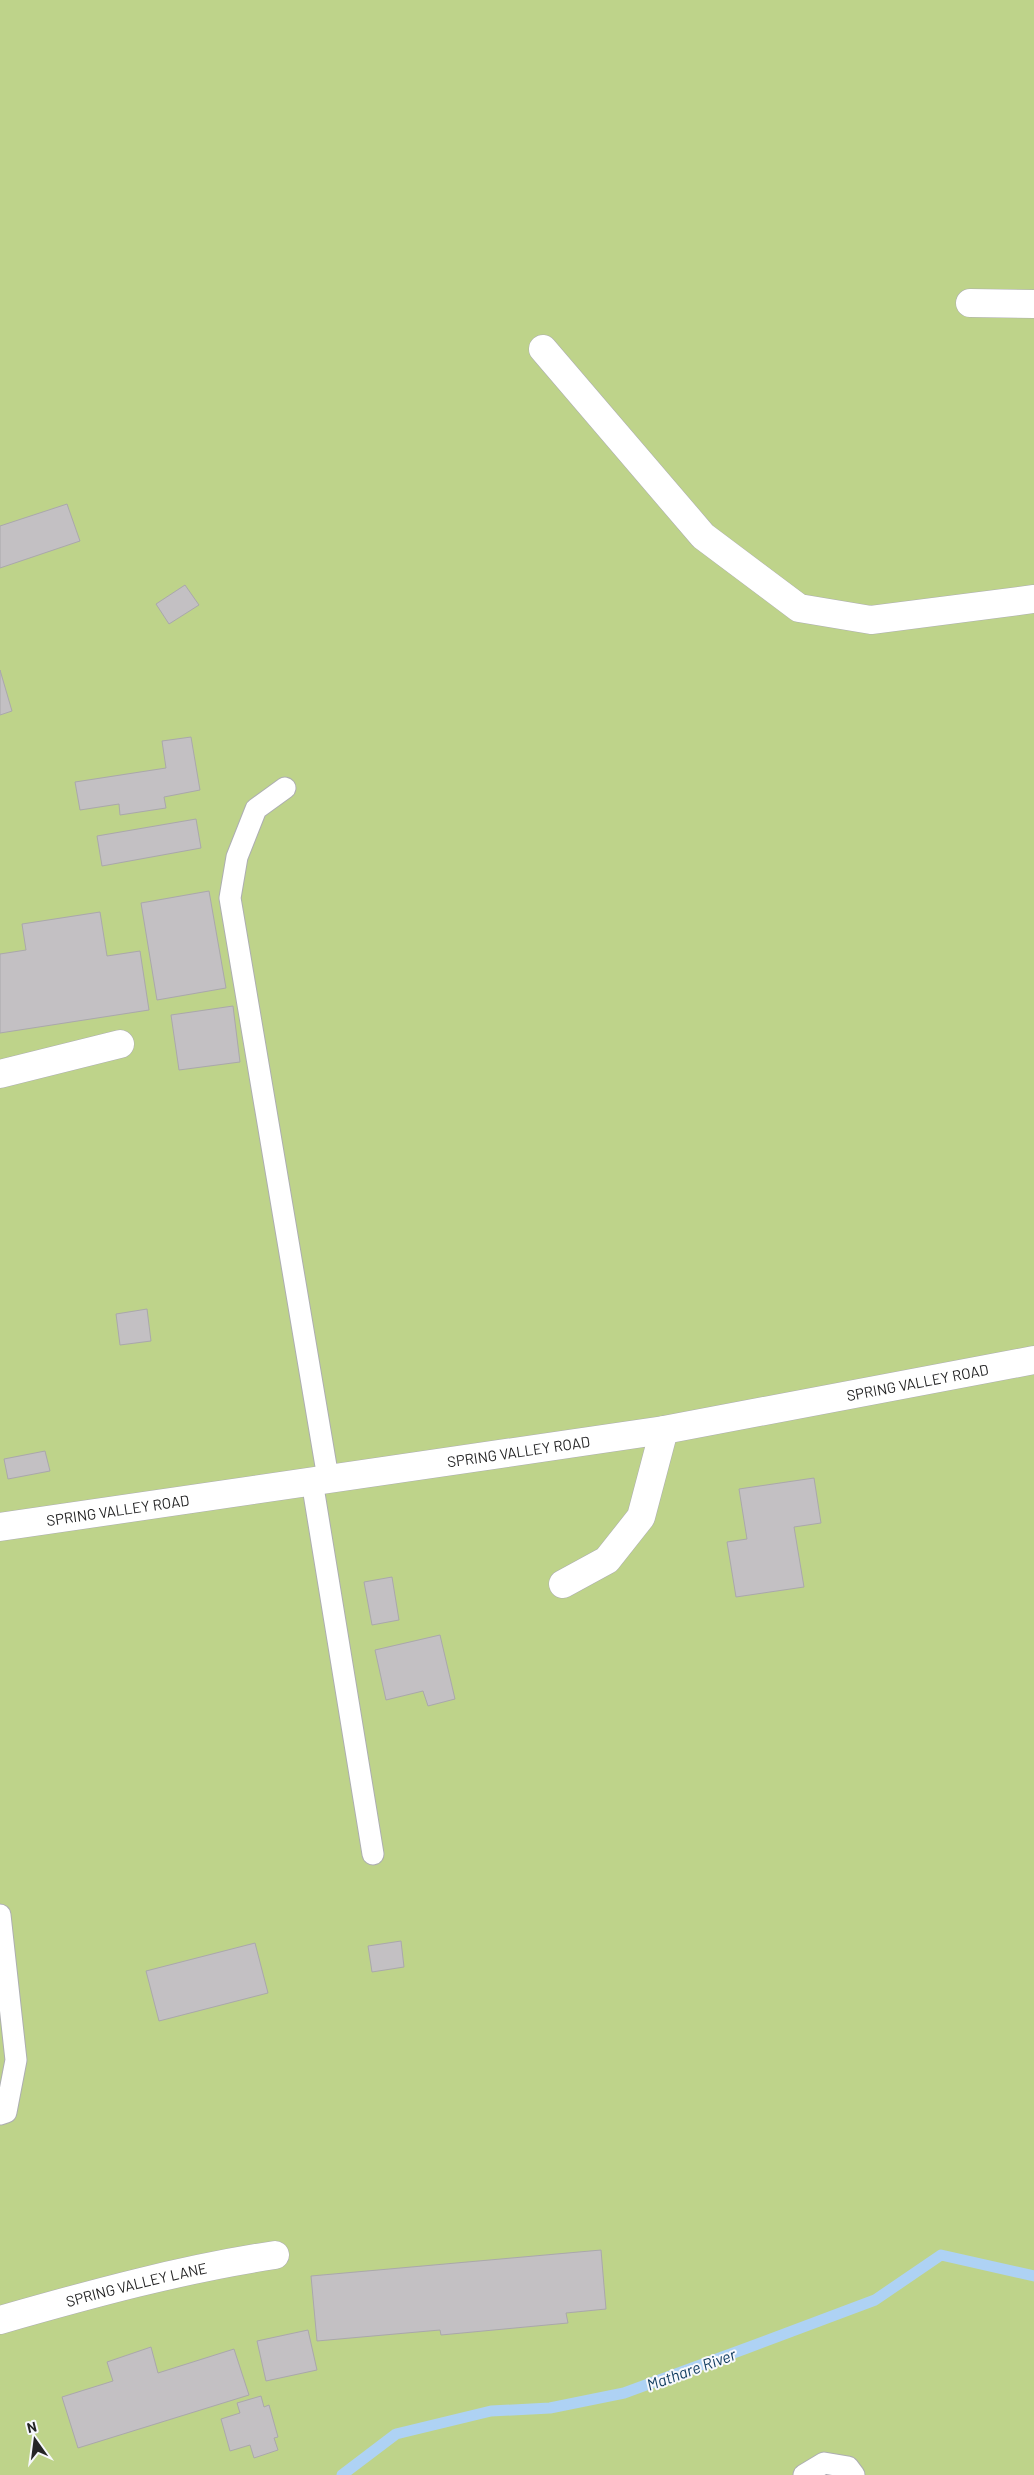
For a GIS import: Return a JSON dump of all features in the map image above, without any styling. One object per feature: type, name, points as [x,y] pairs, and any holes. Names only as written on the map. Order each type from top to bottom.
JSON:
[{"type":"street","points":[[970,303],[1034,304]]},
{"type":"street","points":[[543,349],[703,536],[799,608],[871,620],[1034,599]]},
{"type":"street","points":[[0,1074],[120,1044]]},
{"type":"street","name":"SPRING VALLEY ROAD","points":[[0,1527],[664,1430],[1034,1360]]},
{"type":"street","points":[[563,1584],[607,1560],[641,1517],[664,1430]]},
{"type":"street","name":"SPRING VALLEY LANE","points":[[0,2320],[106,2290],[231,2262],[275,2255]]},
{"type":"lane","points":[[285,788],[256,809],[237,857],[230,898],[320,1480],[373,1854]]},
{"type":"lane","points":[[0,1915],[16,2060],[6,2112],[0,2114]]},
{"type":"lane","points":[[804,2475],[824,2463],[848,2467],[854,2475]]},
{"type":"green space","points":[[0,0],[1034,0],[1034,2475],[0,2475]]},
{"type":"building","points":[[67,504],[80,541],[0,568],[0,526]]},
{"type":"building","points":[[185,585],[199,605],[169,624],[156,604]]},
{"type":"building","points":[[0,670],[12,711],[0,715]]},
{"type":"building","points":[[191,737],[200,790],[164,797],[166,808],[120,815],[119,804],[80,810],[75,782],[166,768],[162,741]]},
{"type":"building","points":[[196,819],[201,848],[102,866],[97,836]]},
{"type":"building","points":[[209,891],[226,988],[157,1000],[141,903]]},
{"type":"building","points":[[100,912],[107,956],[140,951],[149,1010],[0,1033],[0,954],[26,950],[22,924]]},
{"type":"building","points":[[233,1006],[240,1062],[179,1070],[171,1015]]},
{"type":"building","points":[[147,1309],[151,1341],[120,1345],[116,1314]]},
{"type":"building","points":[[45,1451],[50,1471],[8,1479],[4,1459]]},
{"type":"building","points":[[814,1478],[821,1523],[794,1527],[804,1587],[736,1597],[727,1542],[747,1539],[739,1489]]},
{"type":"building","points":[[392,1577],[399,1620],[372,1625],[364,1582]]},
{"type":"building","points":[[440,1635],[455,1699],[428,1706],[423,1691],[386,1700],[375,1650]]},
{"type":"building","points":[[401,1941],[404,1967],[372,1972],[368,1946]]},
{"type":"building","points":[[255,1943],[268,1993],[159,2021],[146,1971]]},
{"type":"building","points":[[601,2250],[606,2309],[566,2313],[568,2323],[441,2335],[440,2330],[317,2341],[311,2276]]},
{"type":"building","points":[[308,2330],[317,2370],[266,2381],[257,2341]]},
{"type":"building","points":[[151,2347],[158,2373],[234,2349],[249,2395],[78,2448],[62,2397],[113,2381],[107,2362]]},
{"type":"building","points":[[261,2396],[264,2407],[269,2405],[278,2437],[274,2438],[278,2450],[254,2458],[250,2445],[230,2451],[221,2419],[240,2413],[237,2403]]},
{"type":"waterway","name":"Mathare River","points":[[342,2475],[396,2434],[491,2411],[550,2408],[624,2393],[747,2348],[875,2300],[941,2255],[1034,2276]]}]
